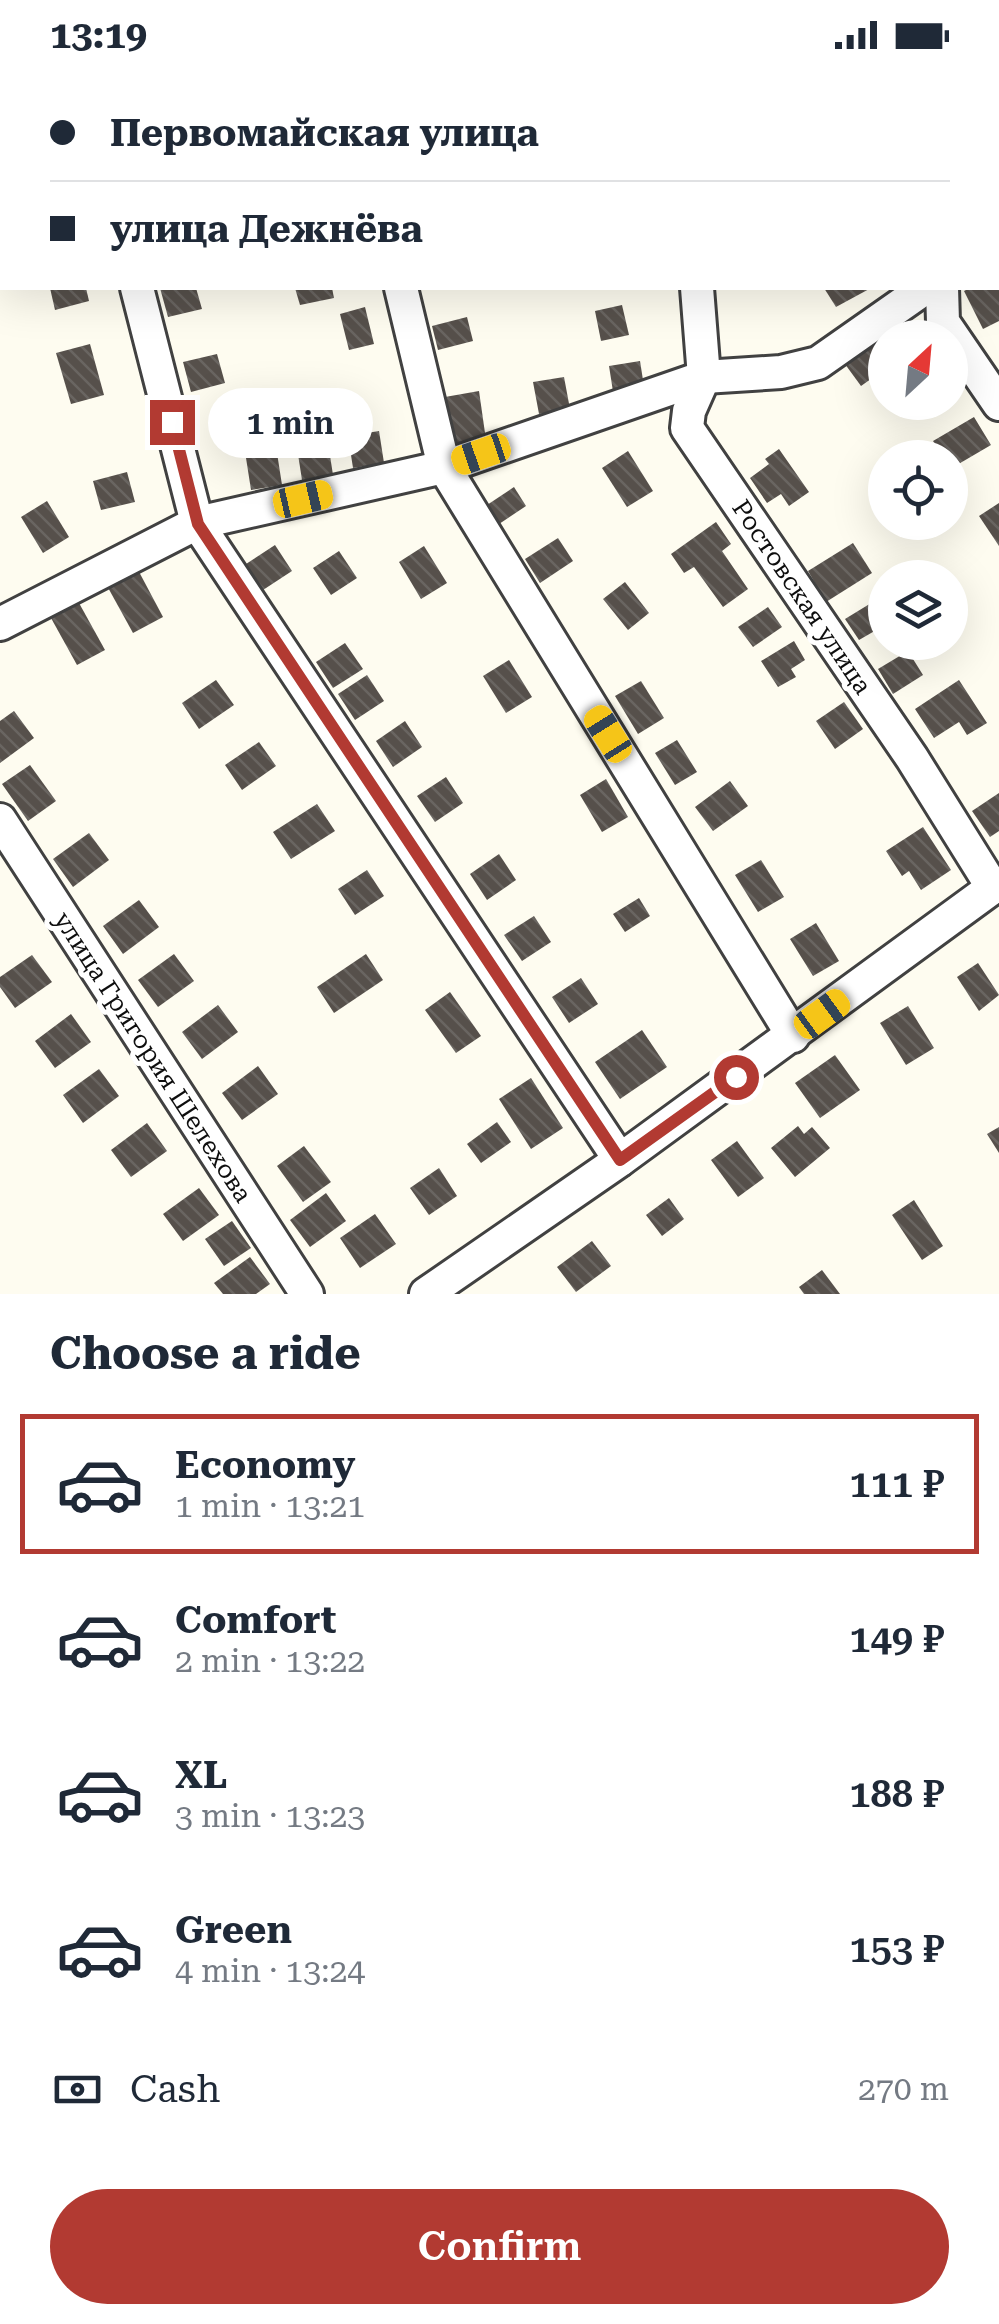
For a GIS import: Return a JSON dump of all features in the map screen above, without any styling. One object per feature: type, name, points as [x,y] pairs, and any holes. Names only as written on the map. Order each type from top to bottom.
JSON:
[{"type":"street","points":[[138,290],[198,524],[620,1160]]},
{"type":"street","points":[[401,290],[444,466],[793,1036]]},
{"type":"street","name":"Ростовская улица","points":[[697,290],[704,377],[689,411],[687,428],[996,886]]},
{"type":"street","points":[[0,624],[198,524],[444,466],[704,377],[780,372],[818,363],[922,290]]},
{"type":"street","points":[[942,290],[944,322],[999,404]]},
{"type":"street","name":"улица Григория Шелехова","points":[[0,820],[307,1294]]},
{"type":"street","points":[[426,1294],[620,1160],[996,886]]},
{"type":"building","points":[[50,290],[86,290],[89,301],[55,310]]},
{"type":"building","points":[[161,290],[197,290],[202,309],[168,317]]},
{"type":"building","points":[[296,290],[332,290],[334,298],[300,305]]},
{"type":"building","points":[[825,290],[867,290],[836,307]]},
{"type":"building","points":[[999,290],[999,321],[983,329],[964,291]]},
{"type":"building","points":[[622,305],[629,335],[601,341],[595,311]]},
{"type":"building","points":[[365,307],[374,344],[349,350],[340,314]]},
{"type":"building","points":[[467,317],[473,341],[438,350],[432,326]]},
{"type":"building","points":[[868,341],[868,381],[861,386],[842,360]]},
{"type":"building","points":[[90,344],[104,395],[71,404],[56,353]]},
{"type":"building","points":[[217,354],[225,383],[191,392],[183,362]]},
{"type":"building","points":[[640,361],[645,393],[614,398],[609,366]]},
{"type":"building","points":[[564,377],[570,409],[539,414],[533,382]]},
{"type":"building","points":[[479,391],[486,440],[453,446],[445,397]]},
{"type":"building","points":[[974,417],[991,445],[968,458],[968,440],[935,440]]},
{"type":"building","points":[[379,431],[384,463],[353,468],[348,436]]},
{"type":"building","points":[[328,443],[333,475],[302,480],[297,448]]},
{"type":"building","points":[[779,449],[809,492],[789,506],[781,494],[767,503],[750,478],[769,464],[765,459]]},
{"type":"building","points":[[628,451],[653,491],[627,507],[602,468]]},
{"type":"building","points":[[277,453],[282,485],[251,490],[246,458]]},
{"type":"building","points":[[127,472],[135,502],[101,510],[93,481]]},
{"type":"building","points":[[514,487],[526,506],[499,524],[487,505]]},
{"type":"building","points":[[47,501],[69,537],[43,553],[21,517]]},
{"type":"building","points":[[999,503],[999,546],[979,516]]},
{"type":"building","points":[[716,522],[731,544],[722,551],[748,589],[723,607],[694,567],[684,573],[671,554]]},
{"type":"building","points":[[558,538],[573,561],[540,583],[525,559]]},
{"type":"building","points":[[853,543],[868,567],[868,576],[826,602],[808,571]]},
{"type":"building","points":[[275,545],[292,571],[263,590],[246,564]]},
{"type":"building","points":[[424,546],[447,583],[421,599],[399,562]]},
{"type":"building","points":[[339,551],[357,578],[331,595],[313,568]]},
{"type":"building","points":[[137,568],[163,617],[133,633],[106,584]]},
{"type":"building","points":[[625,582],[649,613],[628,630],[603,599]]},
{"type":"building","points":[[79,603],[105,650],[77,665],[51,618]]},
{"type":"building","points":[[868,605],[868,635],[859,640],[845,619]]},
{"type":"building","points":[[768,607],[782,627],[753,647],[738,627]]},
{"type":"building","points":[[794,641],[805,660],[791,669],[796,677],[778,687],[761,661]]},
{"type":"building","points":[[345,643],[363,669],[333,688],[316,662]]},
{"type":"building","points":[[509,660],[532,697],[506,713],[483,676]]},
{"type":"building","points":[[893,660],[914,660],[923,675],[893,694],[878,669]]},
{"type":"building","points":[[367,675],[384,701],[355,720],[338,694]]},
{"type":"building","points":[[216,680],[234,705],[199,729],[182,703]]},
{"type":"building","points":[[959,680],[987,723],[967,735],[959,722],[934,738],[915,709]]},
{"type":"building","points":[[641,681],[664,718],[638,734],[615,696]]},
{"type":"building","points":[[844,702],[863,729],[835,749],[816,721]]},
{"type":"building","points":[[14,711],[34,738],[0,763],[0,721]]},
{"type":"building","points":[[405,721],[422,747],[393,767],[376,741]]},
{"type":"building","points":[[677,740],[697,772],[675,785],[655,753]]},
{"type":"building","points":[[259,742],[276,766],[242,790],[225,765]]},
{"type":"building","points":[[30,765],[56,801],[28,821],[2,784]]},
{"type":"building","points":[[446,777],[463,803],[435,822],[417,796]]},
{"type":"building","points":[[606,779],[628,817],[602,832],[580,795]]},
{"type":"building","points":[[730,781],[748,806],[713,831],[695,807]]},
{"type":"building","points":[[999,793],[999,831],[990,837],[972,811]]},
{"type":"building","points":[[317,804],[335,831],[291,859],[273,832]]},
{"type":"building","points":[[923,827],[951,870],[921,890],[909,871],[902,876],[886,851]]},
{"type":"building","points":[[89,833],[109,860],[73,887],[53,859]]},
{"type":"building","points":[[499,854],[516,880],[487,900],[470,874]]},
{"type":"building","points":[[761,860],[784,897],[758,912],[735,875]]},
{"type":"building","points":[[367,870],[384,896],[355,915],[338,889]]},
{"type":"building","points":[[639,898],[650,916],[625,932],[613,914]]},
{"type":"building","points":[[139,900],[159,927],[123,954],[103,926]]},
{"type":"building","points":[[534,916],[551,942],[522,961],[504,935]]},
{"type":"building","points":[[816,923],[839,961],[813,976],[790,939]]},
{"type":"building","points":[[174,954],[194,981],[158,1007],[138,980]]},
{"type":"building","points":[[366,954],[383,980],[334,1013],[317,987]]},
{"type":"building","points":[[32,955],[52,982],[15,1008],[0,987],[0,977]]},
{"type":"building","points":[[978,963],[999,995],[979,1011],[957,977]]},
{"type":"building","points":[[581,978],[598,1004],[569,1023],[552,997]]},
{"type":"building","points":[[450,992],[481,1036],[456,1053],[425,1010]]},
{"type":"building","points":[[218,1005],[238,1032],[202,1059],[182,1032]]},
{"type":"building","points":[[908,1006],[934,1048],[906,1065],[880,1023]]},
{"type":"building","points":[[71,1014],[91,1042],[55,1068],[35,1041]]},
{"type":"building","points":[[642,1030],[667,1067],[620,1099],[595,1062]]},
{"type":"building","points":[[835,1055],[860,1090],[820,1118],[795,1083]]},
{"type":"building","points":[[258,1066],[278,1094],[242,1120],[222,1093]]},
{"type":"building","points":[[99,1069],[119,1096],[83,1123],[63,1095]]},
{"type":"building","points":[[531,1078],[563,1128],[531,1149],[499,1099]]},
{"type":"building","points":[[497,1122],[511,1142],[481,1163],[467,1144]]},
{"type":"building","points":[[147,1123],[167,1151],[131,1177],[111,1150]]},
{"type":"building","points":[[798,1126],[804,1134],[812,1127],[830,1148],[795,1177],[771,1148]]},
{"type":"building","points":[[999,1127],[999,1153],[987,1134]]},
{"type":"building","points":[[737,1141],[764,1178],[738,1197],[711,1160]]},
{"type":"building","points":[[304,1146],[331,1182],[303,1202],[277,1166]]},
{"type":"building","points":[[439,1168],[457,1196],[429,1215],[410,1188]]},
{"type":"building","points":[[199,1188],[219,1215],[183,1241],[163,1214]]},
{"type":"building","points":[[326,1193],[346,1221],[310,1247],[290,1220]]},
{"type":"building","points":[[669,1198],[684,1219],[662,1236],[646,1215]]},
{"type":"building","points":[[914,1200],[943,1246],[922,1260],[892,1215]]},
{"type":"building","points":[[375,1214],[396,1244],[360,1268],[340,1238]]},
{"type":"building","points":[[232,1221],[251,1248],[224,1266],[205,1239]]},
{"type":"building","points":[[592,1241],[611,1266],[576,1292],[557,1267]]},
{"type":"building","points":[[250,1257],[270,1284],[256,1294],[223,1294],[214,1283]]},
{"type":"building","points":[[822,1270],[840,1294],[804,1294],[799,1287]]},
{"type":"route","points":[[172,422],[198,524],[620,1160],[736,1077]]}]
